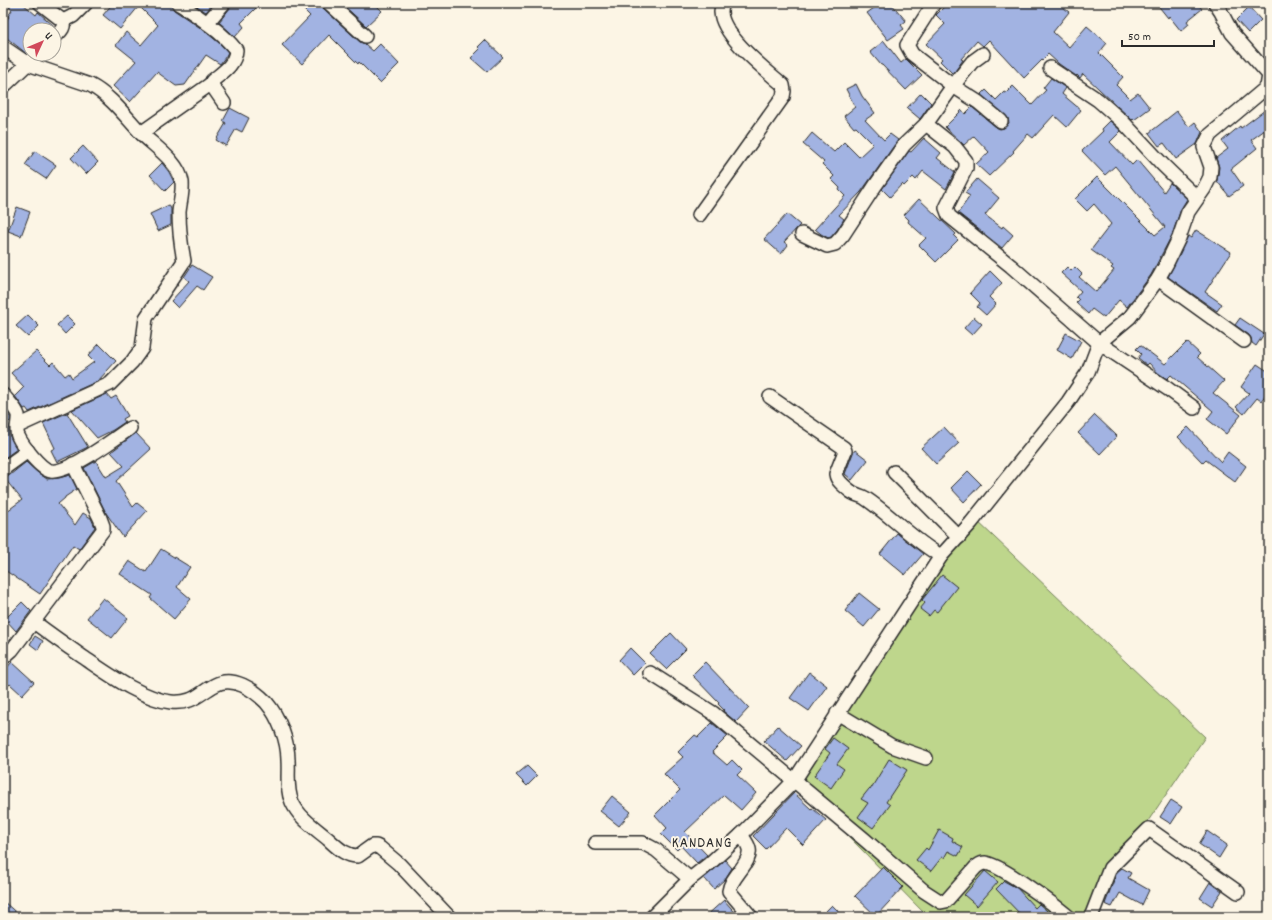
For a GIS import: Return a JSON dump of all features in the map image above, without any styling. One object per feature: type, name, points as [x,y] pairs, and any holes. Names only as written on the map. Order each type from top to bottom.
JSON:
[{"type":"street","points":[[40,3],[63,21]]},
{"type":"street","points":[[63,21],[73,16],[86,3]]},
{"type":"street","points":[[141,133],[212,83],[212,81],[230,66],[236,56],[236,50],[231,43],[207,23],[178,3]]},
{"type":"street","points":[[207,23],[224,3]]},
{"type":"street","points":[[329,3],[365,36]]},
{"type":"street","points":[[699,215],[783,97],[784,91],[784,86],[732,38],[723,21],[721,12],[723,3]]},
{"type":"street","points":[[934,3],[907,45],[912,54],[1002,121]]},
{"type":"street","points":[[652,917],[690,878],[709,864],[741,835],[794,781],[941,556],[972,523],[1068,402],[1088,372],[1099,343],[1130,316],[1158,279],[1176,244],[1188,212],[1210,177],[1211,167],[1204,147],[1210,134],[1264,92],[1267,88],[1269,75],[1232,33],[1215,3]]},
{"type":"street","points":[[62,29],[64,25],[63,21]]},
{"type":"street","points":[[3,47],[28,64],[90,85],[97,89],[125,114],[141,133],[169,158],[182,180],[179,214],[180,243],[184,261],[146,318],[142,348],[132,362],[110,384],[18,426]]},
{"type":"street","points":[[802,234],[827,246],[835,244],[843,235],[904,145],[926,124],[972,62],[983,54]]},
{"type":"street","points":[[3,87],[28,64]]},
{"type":"street","points":[[1050,68],[1098,100],[1123,122],[1163,165],[1197,198]]},
{"type":"street","points":[[212,83],[213,87],[224,103]]},
{"type":"street","points":[[926,124],[955,147],[966,161],[966,168],[946,208],[949,216],[1011,266],[1099,343],[1168,388],[1194,408]]},
{"type":"street","points":[[1158,279],[1244,341]]},
{"type":"street","points":[[3,395],[18,414],[17,435],[28,451],[44,468],[50,471],[59,471],[95,453],[130,428]]},
{"type":"street","points":[[770,397],[844,448],[845,451],[836,474],[838,480],[849,491],[853,494],[864,497],[913,537],[941,556]]},
{"type":"street","points":[[3,469],[28,451]]},
{"type":"street","points":[[3,658],[12,650],[34,622],[103,530],[100,518],[73,464]]},
{"type":"street","points":[[894,472],[958,537]]},
{"type":"street","points":[[34,622],[96,666],[131,688],[160,699],[172,702],[191,700],[216,684],[223,682],[236,683],[251,690],[267,703],[280,724],[288,754],[288,785],[291,801],[302,817],[346,854],[358,856],[372,846],[380,848],[399,864],[449,917]]},
{"type":"street","points":[[650,673],[712,713],[924,891],[940,902],[946,901],[979,864],[986,864],[1017,878],[1069,917]]},
{"type":"street","points":[[837,713],[892,746],[926,758]]},
{"type":"street","points":[[1091,917],[1110,868],[1149,828],[1238,892]]},
{"type":"street","points":[[741,835],[748,847],[748,858],[732,882],[729,891],[751,917]]},
{"type":"street","points":[[595,843],[643,843],[656,850],[690,878]]},
{"type":"green space","points":[[975,519],[1205,737],[1083,917],[928,917],[794,781]]},
{"type":"building","points":[[4,3],[22,3],[36,15],[38,12],[49,22],[22,22],[22,50],[3,35],[3,24],[9,17],[8,16],[12,10]]},
{"type":"building","points":[[113,3],[170,3],[174,10],[202,29],[228,52],[220,64],[206,55],[185,85],[176,86],[157,72],[130,102],[113,86],[136,61],[116,45],[126,32],[141,45],[158,25],[139,6],[120,29],[103,15]]},
{"type":"building","points":[[192,3],[214,3],[206,12]]},
{"type":"building","points":[[234,3],[261,3],[241,23],[244,27],[235,37],[219,22]]},
{"type":"building","points":[[297,3],[321,3],[324,9],[360,42],[365,44],[373,51],[380,44],[399,64],[380,83],[359,62],[358,64],[329,35],[302,64],[282,45],[310,16]]},
{"type":"building","points":[[341,3],[374,3],[382,11],[366,26]]},
{"type":"building","points":[[881,3],[891,3],[906,21],[901,25],[904,29],[888,40],[867,13]]},
{"type":"building","points":[[948,3],[1058,3],[1069,12],[1053,32],[1069,47],[1087,26],[1107,43],[1099,53],[1123,77],[1116,85],[1130,99],[1138,93],[1150,108],[1132,120],[1083,74],[1080,78],[1077,75],[1076,76],[1048,54],[1024,78],[989,40],[983,46],[977,41],[961,59],[963,60],[953,74],[940,61],[942,59],[926,44],[945,24],[936,15]]},
{"type":"building","points":[[1156,3],[1197,3],[1202,9],[1187,21],[1189,24],[1181,31]]},
{"type":"building","points":[[1249,7],[1261,20],[1248,33],[1236,20]]},
{"type":"building","points":[[485,40],[503,57],[487,72],[471,58],[480,49],[478,47]]},
{"type":"building","points":[[884,41],[901,63],[906,59],[922,75],[906,90],[870,52]]},
{"type":"building","points":[[1051,78],[1066,88],[1062,94],[1081,110],[1067,127],[1054,115],[1033,138],[1028,134],[1013,151],[1014,152],[989,176],[976,164],[989,152],[974,136],[964,145],[945,127],[962,110],[965,114],[972,107],[996,127],[1000,129],[1004,128],[1009,123],[1008,118],[981,95],[986,90],[996,100],[1013,86],[1032,105],[1046,90],[1043,88]]},
{"type":"building","points":[[856,84],[862,96],[875,113],[865,120],[884,140],[890,134],[898,140],[861,192],[839,215],[844,219],[837,230],[831,237],[828,238],[815,229],[845,196],[839,190],[840,188],[831,179],[834,176],[822,164],[824,162],[803,144],[812,133],[834,152],[844,142],[859,157],[873,144],[856,127],[854,128],[844,116],[855,107],[846,89]]},
{"type":"building","points":[[921,93],[931,103],[920,119],[907,108]]},
{"type":"building","points":[[1269,107],[1269,127],[1251,140],[1257,148],[1231,169],[1243,186],[1229,196],[1217,181],[1219,167],[1216,158],[1228,149],[1222,141],[1240,126],[1241,128]]},
{"type":"building","points":[[230,108],[249,118],[242,132],[236,129],[226,146],[216,140],[226,123],[223,121]]},
{"type":"building","points":[[1177,111],[1189,127],[1195,122],[1202,132],[1197,144],[1176,159],[1164,143],[1159,146],[1149,133]]},
{"type":"building","points":[[1110,121],[1121,131],[1110,142],[1132,165],[1137,160],[1164,192],[1170,183],[1187,199],[1181,209],[1172,235],[1151,275],[1127,307],[1119,300],[1104,318],[1092,309],[1088,314],[1076,303],[1079,300],[1076,297],[1081,291],[1061,273],[1067,267],[1071,271],[1075,267],[1082,274],[1079,277],[1096,292],[1114,270],[1111,268],[1113,266],[1091,250],[1111,224],[1094,204],[1087,211],[1075,199],[1097,177],[1155,235],[1165,227],[1115,166],[1105,175],[1082,151],[1103,131],[1102,129]]},
{"type":"building","points":[[924,138],[941,153],[937,158],[955,172],[946,189],[923,171],[916,180],[913,177],[904,186],[902,184],[890,197],[882,189],[909,151],[911,152]]},
{"type":"building","points":[[83,146],[98,162],[86,174],[71,158]]},
{"type":"building","points":[[35,151],[56,165],[46,179],[25,165]]},
{"type":"building","points":[[162,163],[174,182],[165,191],[150,175]]},
{"type":"building","points":[[977,179],[999,198],[985,215],[1002,228],[1003,226],[1013,235],[1002,248],[958,213],[970,196],[965,193]]},
{"type":"building","points":[[919,199],[956,234],[954,236],[958,240],[936,262],[919,245],[926,238],[908,222],[909,220],[904,215]]},
{"type":"building","points":[[169,205],[171,209],[171,225],[158,231],[150,214]]},
{"type":"building","points":[[17,207],[30,212],[21,236],[8,231]]},
{"type":"building","points":[[787,214],[800,225],[784,242],[788,245],[781,254],[764,239]]},
{"type":"building","points":[[1196,230],[1231,252],[1205,292],[1222,304],[1217,311],[1168,277],[1188,236],[1191,238]]},
{"type":"building","points":[[192,265],[212,277],[203,290],[197,286],[178,308],[171,301],[189,281],[184,277]]},
{"type":"building","points":[[990,271],[1002,283],[989,297],[996,304],[986,315],[977,307],[980,303],[970,293]]},
{"type":"building","points":[[28,315],[39,326],[28,337],[16,326]]},
{"type":"building","points":[[67,316],[75,324],[65,334],[57,325]]},
{"type":"building","points":[[974,317],[982,324],[972,335],[964,328]]},
{"type":"building","points":[[1240,318],[1264,334],[1256,346],[1252,343],[1249,335],[1235,325]]},
{"type":"building","points":[[1066,333],[1081,341],[1072,359],[1057,350]]},
{"type":"building","points":[[1187,342],[1200,354],[1197,357],[1224,381],[1213,393],[1241,415],[1226,434],[1207,419],[1213,411],[1171,375],[1167,379],[1158,373],[1149,363],[1147,365],[1138,358],[1141,354],[1136,349],[1140,345],[1165,364]]},
{"type":"building","points":[[99,344],[116,361],[98,381],[29,412],[26,408],[24,409],[15,396],[24,387],[11,373],[36,351],[50,365],[53,362],[65,376],[69,373],[72,378],[94,362],[88,356]]},
{"type":"building","points":[[1257,364],[1269,372],[1269,390],[1261,401],[1257,398],[1244,414],[1236,407],[1249,393],[1241,387]]},
{"type":"building","points":[[107,394],[111,399],[116,396],[128,416],[123,419],[125,422],[97,438],[72,410]]},
{"type":"building","points":[[3,407],[10,417],[10,421],[8,423],[9,435],[17,449],[3,459]]},
{"type":"building","points":[[69,412],[67,413],[88,447],[57,462],[51,450],[55,448],[43,423]]},
{"type":"building","points":[[1095,415],[1117,436],[1100,454],[1078,433]]},
{"type":"building","points":[[944,427],[959,443],[936,464],[921,448]]},
{"type":"building","points":[[1188,427],[1221,462],[1228,452],[1246,466],[1235,482],[1206,460],[1203,463],[1178,437]]},
{"type":"building","points":[[136,433],[151,449],[116,481],[133,507],[137,503],[147,511],[123,537],[106,513],[84,468],[96,461],[106,477],[124,466],[111,452]]},
{"type":"building","points":[[855,450],[868,460],[852,480],[845,474]]},
{"type":"building","points":[[26,462],[47,479],[70,475],[77,489],[58,504],[75,525],[83,513],[91,518],[95,527],[79,549],[73,545],[40,594],[3,569],[3,514],[22,500],[5,479]]},
{"type":"building","points":[[968,471],[981,484],[964,502],[951,488]]},
{"type":"building","points":[[897,533],[923,554],[905,575],[880,554]]},
{"type":"building","points":[[161,549],[190,567],[177,587],[191,599],[174,619],[150,598],[152,595],[120,574],[129,561],[146,572]]},
{"type":"building","points":[[942,575],[957,587],[937,612],[934,610],[929,616],[920,609],[925,603],[922,600]]},
{"type":"building","points":[[859,593],[879,609],[864,627],[845,611]]},
{"type":"building","points":[[103,598],[128,618],[112,638],[87,618]]},
{"type":"building","points":[[22,602],[31,611],[16,631],[5,619]]},
{"type":"building","points":[[671,633],[686,649],[666,669],[650,654]]},
{"type":"building","points":[[35,636],[43,641],[38,650],[30,644]]},
{"type":"building","points":[[630,648],[645,663],[633,675],[619,660]]},
{"type":"building","points":[[12,662],[34,682],[22,695],[10,684],[3,691],[3,672]]},
{"type":"building","points":[[705,662],[749,708],[736,722],[723,711],[724,710],[718,704],[719,703],[692,675]]},
{"type":"building","points":[[809,672],[827,686],[809,711],[790,698]]},
{"type":"building","points":[[712,723],[728,736],[712,752],[727,765],[732,760],[742,770],[737,775],[756,793],[741,810],[724,795],[685,832],[707,855],[697,863],[681,846],[677,850],[661,834],[667,828],[655,815],[680,790],[664,774],[683,757],[678,752],[695,735],[698,737]]},
{"type":"building","points":[[778,726],[801,746],[787,761],[764,741]]},
{"type":"building","points":[[833,738],[848,749],[837,764],[844,769],[831,788],[814,776],[830,753],[825,749]]},
{"type":"building","points":[[889,759],[907,770],[886,802],[890,805],[873,828],[858,817],[868,803],[861,799],[869,789],[870,790]]},
{"type":"building","points":[[527,766],[537,776],[527,786],[516,775]]},
{"type":"building","points":[[794,793],[811,809],[812,808],[826,820],[803,845],[786,828],[766,849],[753,836]]},
{"type":"building","points":[[612,796],[631,812],[619,826],[600,811]]},
{"type":"building","points":[[1171,800],[1182,807],[1171,824],[1160,817]]},
{"type":"building","points":[[939,830],[953,838],[952,841],[963,847],[958,856],[948,851],[944,858],[942,857],[931,871],[916,860],[926,848],[928,850]]},
{"type":"building","points":[[1207,831],[1227,845],[1219,858],[1199,844]]},
{"type":"building","points":[[725,860],[732,868],[725,879],[714,889],[704,878]]},
{"type":"building","points":[[883,867],[903,887],[876,916],[855,896]]},
{"type":"building","points":[[1122,868],[1131,873],[1128,878],[1149,890],[1142,905],[1120,893],[1112,907],[1105,904],[1117,872]]},
{"type":"building","points":[[985,871],[998,882],[977,906],[964,895]]},
{"type":"building","points":[[1004,881],[1017,888],[1035,908],[1039,904],[1054,917],[1023,917],[996,889]]},
{"type":"building","points":[[1210,882],[1222,891],[1212,906],[1200,898]]},
{"type":"building","points":[[724,900],[739,917],[705,917]]},
{"type":"building","points":[[3,901],[21,917],[3,917]]},
{"type":"building","points":[[832,905],[839,912],[834,917],[820,917]]},
{"type":"district","name":"KANDANG","points":[[702,844]]}]
